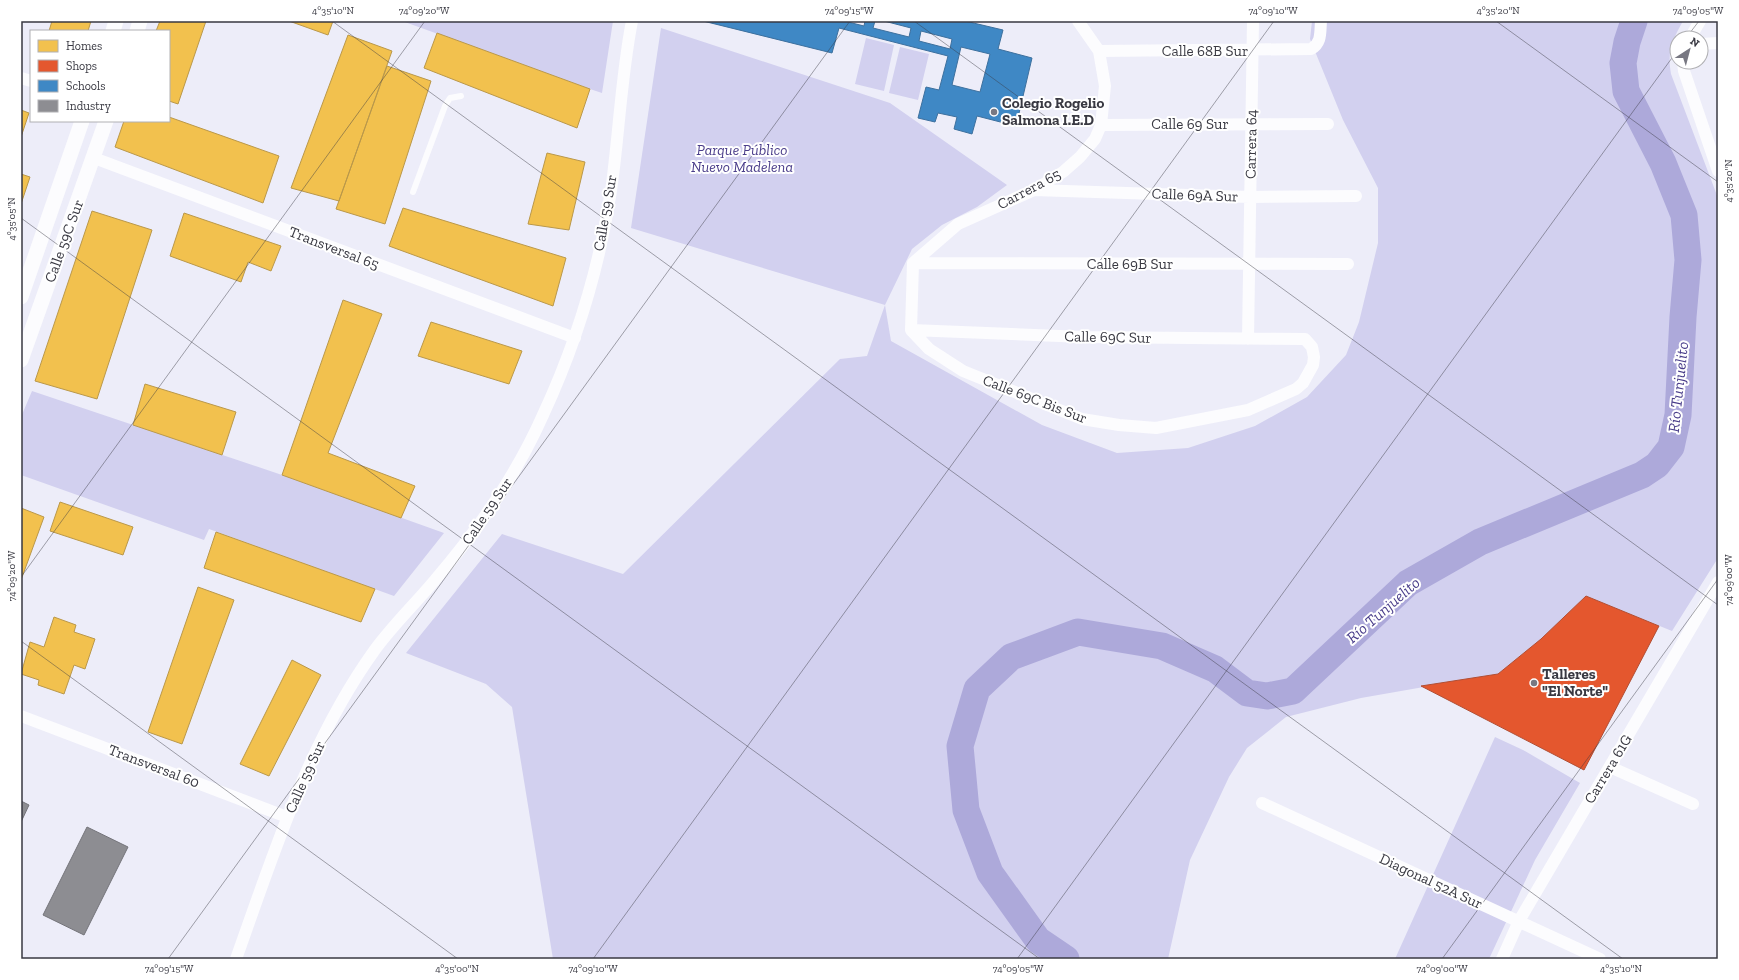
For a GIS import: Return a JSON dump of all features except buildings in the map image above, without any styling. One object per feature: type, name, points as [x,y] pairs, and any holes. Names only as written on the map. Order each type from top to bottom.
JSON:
[{"type":"street","name":"Calle 59 Sur","points":[[236,959],[307,767],[325,732],[374,650],[463,547],[507,483],[543,417],[575,338],[587,301],[606,218],[619,128],[624,66],[632,21]]},
{"type":"street","name":"Carrera 65","points":[[913,263],[958,224],[1034,190],[1064,172],[1080,158],[1095,139],[1101,125],[1105,86],[1098,51],[1078,21]]},
{"type":"street","name":"Carrera 64","points":[[1248,339],[1253,21]]},
{"type":"street","name":"Calle 68B Sur","points":[[1098,51],[1311,49],[1317,46],[1319,41],[1321,21]]},
{"type":"street","points":[[1695,30],[1700,21]]},
{"type":"street","points":[[1684,70],[1718,171]]},
{"type":"street","name":"Calle 59C Sur","points":[[21,297],[81,122]]},
{"type":"street","name":"Calle 59C Sur","points":[[21,360],[106,122]]},
{"type":"street","name":"Calle 69 Sur","points":[[1101,125],[1328,124]]},
{"type":"street","name":"Transversal 65","points":[[94,158],[575,338]]},
{"type":"street","name":"Calle 69A Sur","points":[[1034,190],[1250,197],[1356,196]]},
{"type":"street","points":[[911,330],[913,263]]},
{"type":"street","name":"Calle 69B Sur","points":[[913,263],[1248,265],[1348,264]]},
{"type":"street","name":"Calle 69C Sur","points":[[911,330],[1084,337],[1305,339]]},
{"type":"street","name":"Calle 69C Bis Sur","points":[[911,330],[929,350],[963,371],[1082,419],[1118,425],[1156,428],[1248,410],[1296,389],[1303,383],[1313,365],[1314,357],[1312,347],[1305,339]]},
{"type":"street","name":"Carrera 61G","points":[[1502,959],[1519,922],[1718,582]]},
{"type":"street","name":"Transversal 60","points":[[21,716],[288,817]]},
{"type":"street","points":[[1610,767],[1693,804]]},
{"type":"street","name":"Diagonal 52A Sur","points":[[1262,803],[1600,959]]},
{"type":"lane","points":[[413,192],[445,106],[450,98],[461,96]]},
{"type":"green space","points":[[402,21],[613,21],[602,93],[590,89]]},
{"type":"green space","points":[[1312,21],[1683,21],[1678,30],[1669,30],[1669,70],[1670,70],[1718,198],[1718,558],[1672,631],[1586,596],[1541,639],[1498,674],[1361,698],[1286,717],[1247,748],[1229,777],[1190,860],[1168,959],[553,959],[512,707],[486,684],[406,653],[502,534],[623,574],[840,359],[867,356],[885,305],[891,341],[1042,425],[1117,453],[1188,448],[1255,426],[1307,397],[1346,355],[1359,322],[1378,243],[1378,188],[1343,120],[1310,39]]},
{"type":"green space","name":"Parque Público Nuevo Madelena","points":[[661,28],[890,103],[1007,185],[977,207],[942,225],[912,249],[885,305],[631,228]]},
{"type":"green space","points":[[866,38],[894,45],[884,91],[855,84]]},
{"type":"green space","points":[[900,47],[929,54],[918,100],[889,93]]},
{"type":"green space","points":[[32,391],[282,475],[444,533],[394,596],[209,529],[204,540],[21,475],[21,417]]},
{"type":"green space","points":[[1495,737],[1523,750],[1580,783],[1535,860],[1489,959],[1395,959]]},
{"type":"waterway","name":"Río Tunjuelito","points":[[1066,959],[1038,940],[990,873],[966,810],[960,746],[977,689],[1011,657],[1078,632],[1162,646],[1215,669],[1247,693],[1267,696],[1293,691],[1408,583],[1480,542],[1642,475],[1657,465],[1671,447],[1678,415],[1683,317],[1688,260],[1684,215],[1663,163],[1626,91],[1623,63],[1627,42],[1634,21]]},
{"type":"place","name":"Colegio Rogelio Salmona I.E.D","points":[[994,112]]},
{"type":"place","name":"Talleres \"El Norte\"","points":[[1534,683]]}]
